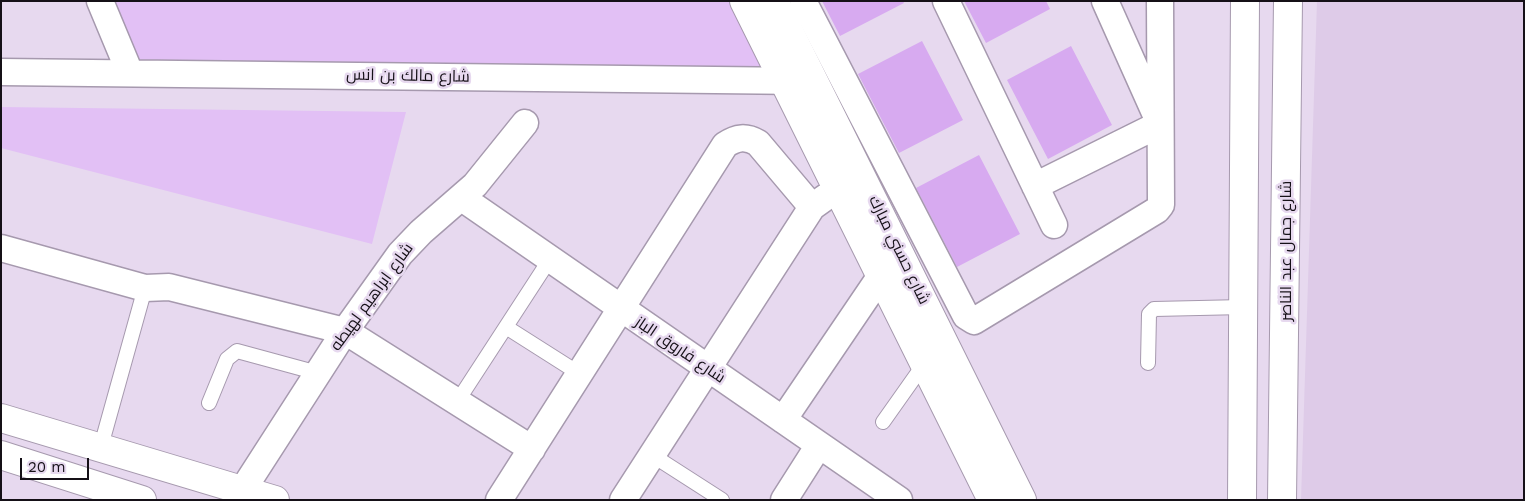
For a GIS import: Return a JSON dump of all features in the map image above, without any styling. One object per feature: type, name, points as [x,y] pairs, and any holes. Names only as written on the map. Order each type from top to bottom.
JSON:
[{"type":"street","points":[[100,1],[130,73]]},
{"type":"street","name":"شارع حسني مبارك","points":[[744,1],[992,500]]},
{"type":"street","name":"شارع حسني مبارك","points":[[774,1],[1022,500]]},
{"type":"street","points":[[803,1],[966,316],[974,322],[1157,210],[1161,202],[1160,1]]},
{"type":"street","points":[[946,1],[1054,225]]},
{"type":"street","points":[[1105,1],[1160,124]]},
{"type":"street","points":[[1242,500],[1245,1]]},
{"type":"street","name":"شارع جمال عبد الناصر","points":[[1282,500],[1286,307],[1288,1]]},
{"type":"street","name":"شارع مالك بن انس","points":[[1,72],[815,81]]},
{"type":"street","name":"شارع ابراهيم لهيطه","points":[[242,491],[345,332],[400,254],[421,232],[462,198],[488,171],[525,123]]},
{"type":"street","points":[[1035,186],[1160,124]]},
{"type":"street","points":[[499,500],[725,145],[733,140],[750,138],[758,142],[812,207]]},
{"type":"street","points":[[622,500],[812,207],[838,192]]},
{"type":"street","name":"شارع فاروق الباز","points":[[462,198],[899,500]]},
{"type":"street","points":[[1,248],[145,288],[169,286],[345,332],[532,449]]},
{"type":"street","points":[[782,420],[880,277]]},
{"type":"street","points":[[1244,307],[1286,307]]},
{"type":"street","points":[[1,418],[101,446],[275,500]]},
{"type":"street","points":[[784,500],[819,445]]},
{"type":"street","points":[[1,455],[142,500]]},
{"type":"lane","points":[[457,402],[550,260]]},
{"type":"lane","points":[[101,446],[145,288]]},
{"type":"lane","points":[[1148,363],[1149,314],[1154,308],[1244,307]]},
{"type":"lane","points":[[506,327],[580,374]]},
{"type":"lane","points":[[209,403],[227,359],[238,351],[318,373]]},
{"type":"lane","points":[[883,422],[924,364]]},
{"type":"lane","points":[[652,454],[722,500]]},
{"type":"shaded area","points":[[103,1],[744,1],[785,81],[132,68]]},
{"type":"shaded area","points":[[1317,1],[1524,1],[1524,500],[1301,500]]},
{"type":"shaded area","points":[[1,107],[406,112],[372,244],[1,148]]},
{"type":"building","points":[[822,1],[903,1],[904,3],[840,36]]},
{"type":"building","points":[[964,1],[1046,1],[1050,9],[986,43]]},
{"type":"building","points":[[922,41],[963,120],[899,153],[858,74]]},
{"type":"building","points":[[1071,46],[1112,125],[1048,159],[1007,80]]},
{"type":"building","points":[[979,155],[1020,234],[957,267],[916,188]]}]
